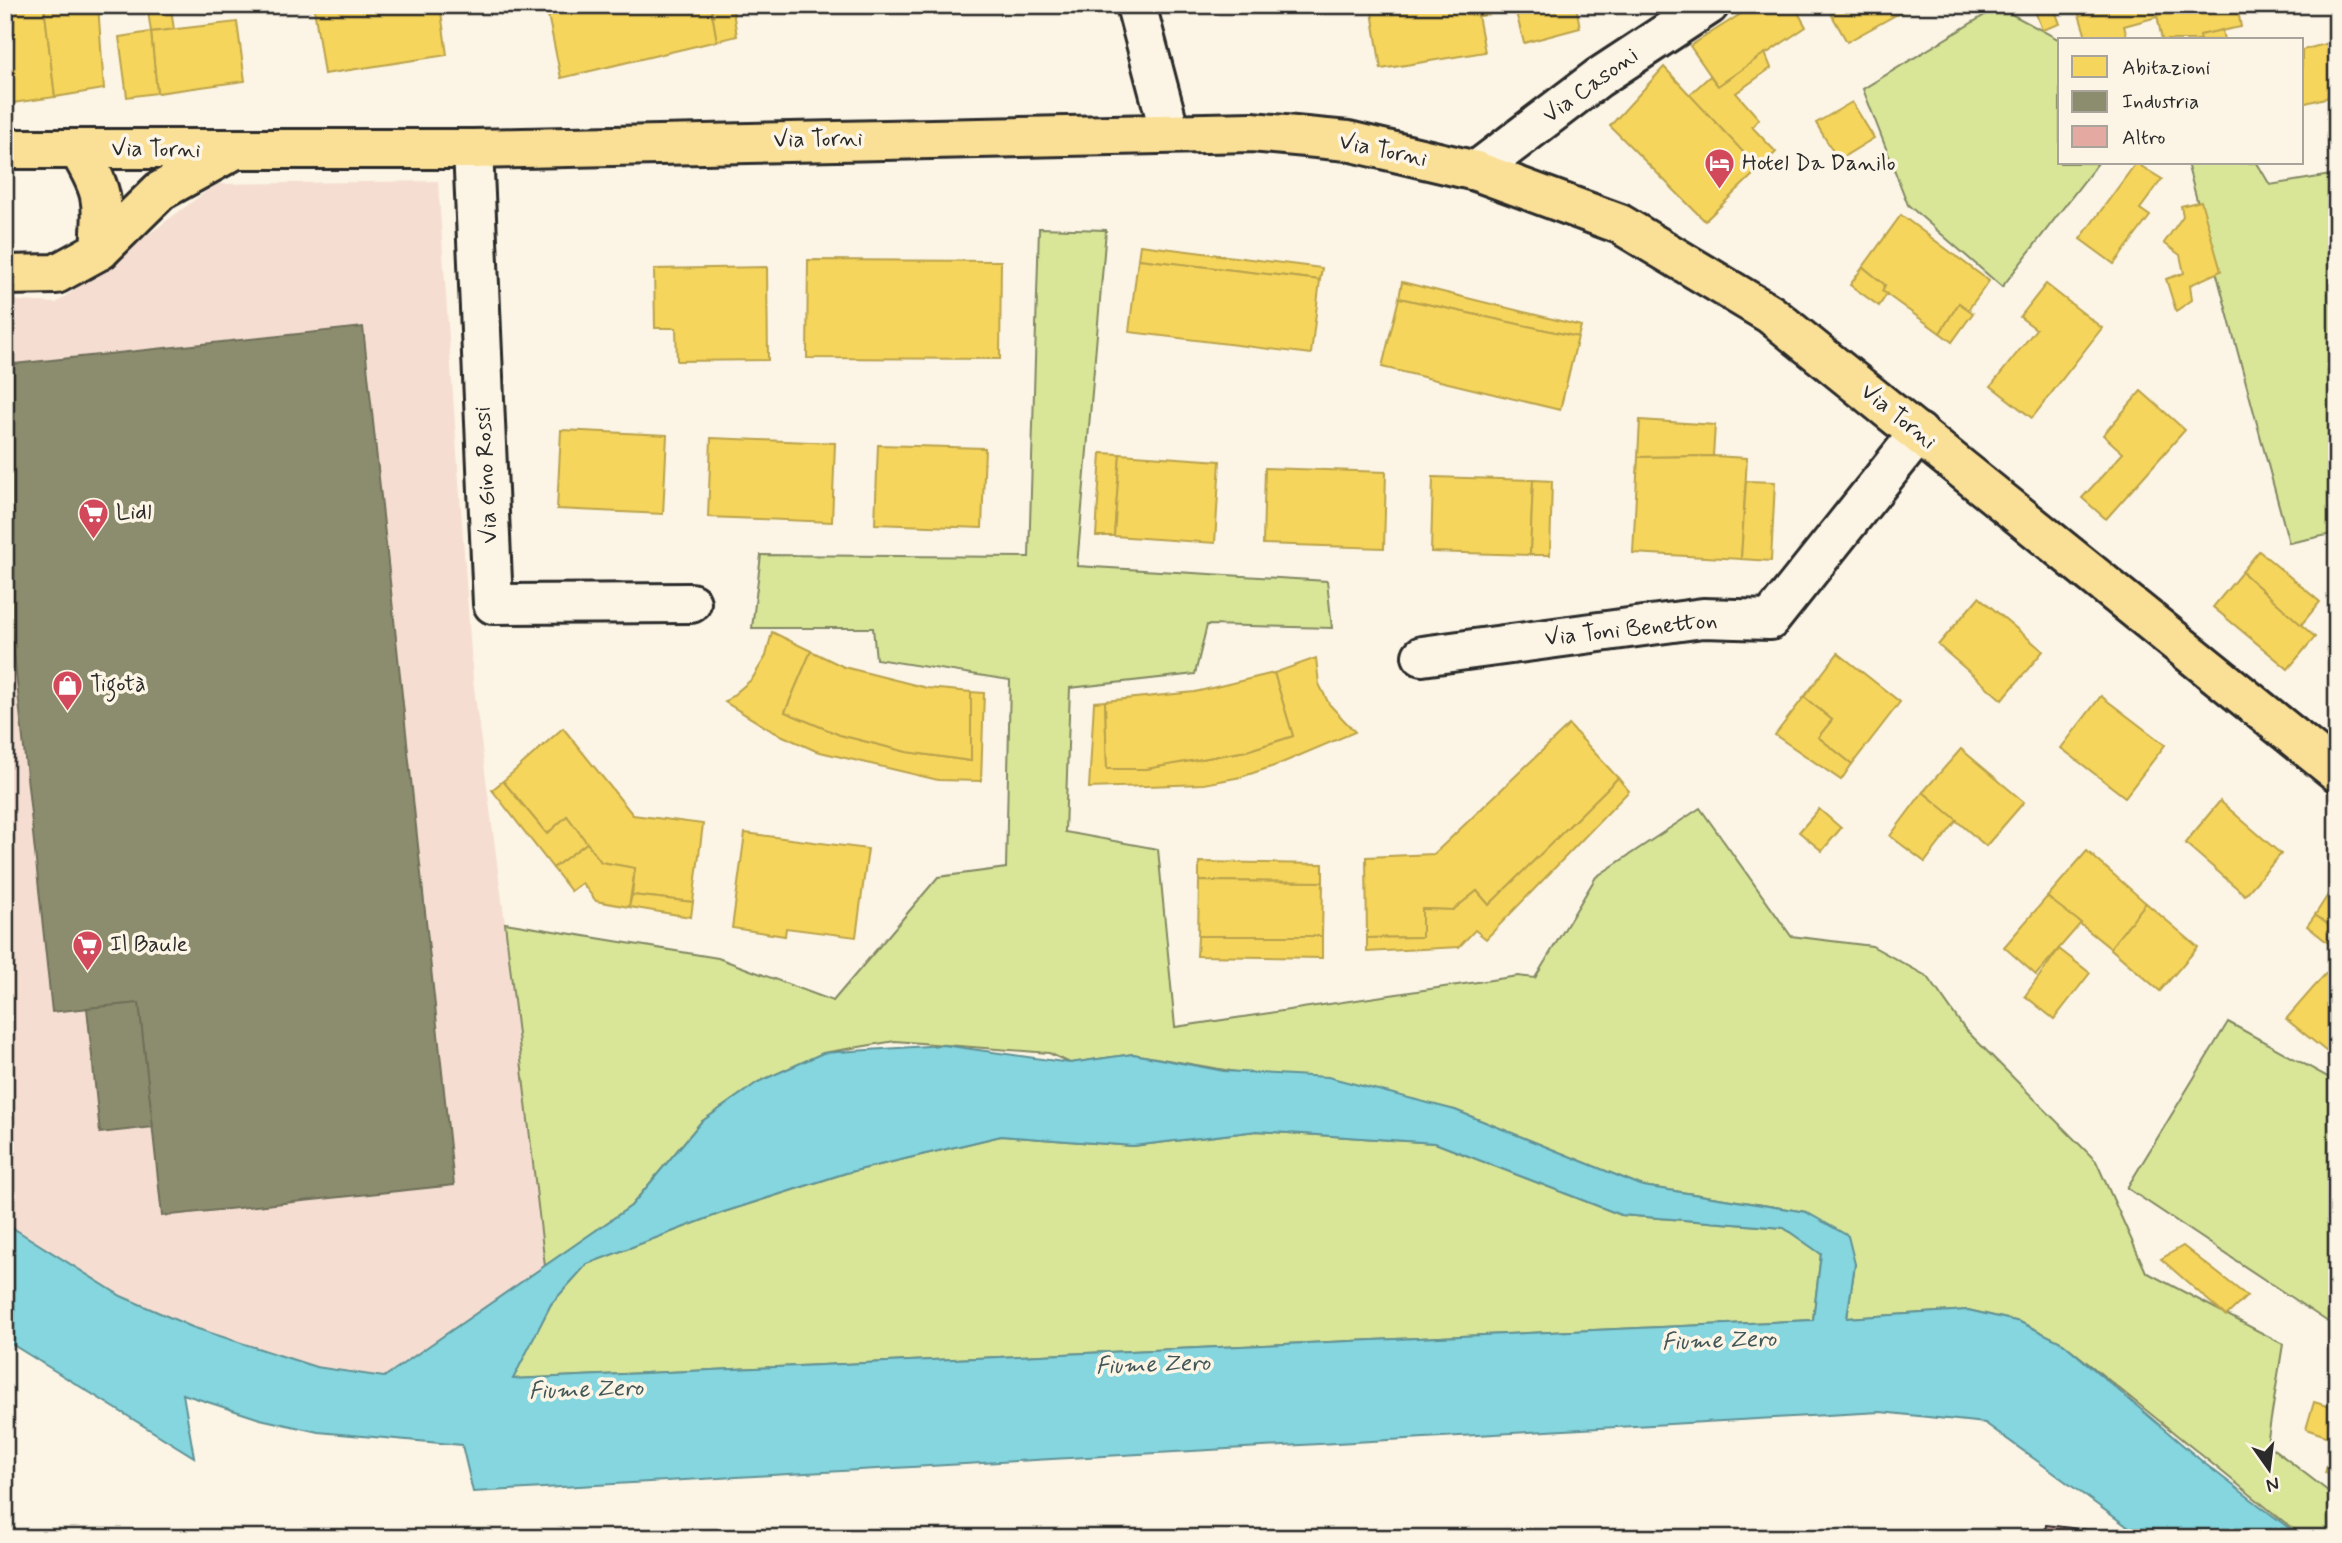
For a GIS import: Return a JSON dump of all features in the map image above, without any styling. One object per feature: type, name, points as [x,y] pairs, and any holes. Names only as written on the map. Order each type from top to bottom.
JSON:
[{"type":"main road","name":"Via Torni","points":[[5,149],[473,149],[1252,132],[1348,141],[1476,171],[1592,213],[1632,231],[1770,314],[2337,772]]},
{"type":"main road","name":"Via Torni","points":[[78,149],[98,182],[103,201],[100,250]]},
{"type":"main road","name":"Via Torni","points":[[5,275],[56,274],[100,250],[160,191],[233,150]]},
{"type":"street","points":[[1136,5],[1170,132]]},
{"type":"street","name":"Via Casoni","points":[[1476,171],[1598,78],[1709,5]]},
{"type":"street","name":"Via Gino Rossi","points":[[473,149],[494,604],[691,603]]},
{"type":"street","name":"Via Toni Benetton","points":[[1422,656],[1703,618],[1770,620],[1919,433]]},
{"type":"shaded area","points":[[438,181],[473,680],[542,1203],[537,1211],[551,1304],[512,1379],[384,1377],[316,1367],[192,1327],[121,1296],[5,1223],[5,300],[56,303],[216,184]]},
{"type":"green space","points":[[1998,7],[2058,39],[2058,164],[2097,164],[2002,287],[1908,205],[1863,89]]},
{"type":"green space","points":[[2187,164],[2258,164],[2270,185],[2337,174],[2337,533],[2289,543]]},
{"type":"green space","points":[[1039,228],[1106,230],[1077,566],[1327,581],[1332,628],[1207,625],[1195,674],[1070,688],[1065,832],[1158,849],[1175,1027],[1518,976],[1535,978],[1596,877],[1700,808],[1791,936],[1872,946],[1928,977],[1964,1028],[2096,1161],[2146,1272],[2283,1344],[2267,1444],[2337,1498],[2337,1538],[2304,1538],[2063,1343],[2020,1322],[1968,1310],[1847,1318],[1855,1264],[1806,1212],[1643,1186],[1455,1110],[1133,1054],[1070,1063],[1049,1053],[895,1041],[823,1053],[758,1082],[701,1122],[631,1206],[545,1266],[505,923],[718,958],[833,1001],[938,877],[1006,868],[1010,680],[876,659],[873,628],[752,628],[761,555],[1029,557]]},
{"type":"green space","points":[[2228,1022],[2337,1082],[2337,1328],[2127,1188]]},
{"type":"green space","points":[[1257,1131],[1435,1143],[1621,1215],[1784,1228],[1821,1253],[1813,1320],[512,1379],[551,1304],[587,1264],[724,1212],[846,1173],[1001,1136],[1133,1146]]},
{"type":"water","name":"Fiume Zero","points":[[943,1045],[1070,1063],[1133,1054],[1224,1071],[1328,1077],[1455,1110],[1643,1186],[1806,1212],[1848,1236],[1855,1264],[1847,1318],[1968,1310],[2020,1322],[2063,1343],[2204,1463],[2302,1538],[2143,1538],[1985,1423],[1880,1412],[473,1492],[462,1445],[318,1432],[260,1419],[183,1394],[194,1457],[5,1340],[5,1223],[121,1296],[192,1327],[316,1367],[384,1377],[631,1206],[701,1122],[758,1082],[823,1053]],"holes":[[[1257,1131],[1435,1143],[1621,1215],[1784,1228],[1821,1254],[1813,1320],[513,1379],[551,1304],[587,1264],[724,1212],[846,1173],[1001,1136],[1133,1146]]]},
{"type":"building: Abitazioni","points":[[5,5],[44,5],[55,97],[5,104]]},
{"type":"building: Abitazioni","points":[[44,5],[98,5],[104,89],[55,97]]},
{"type":"building: Abitazioni","points":[[335,5],[440,5],[447,55],[324,74],[314,8]]},
{"type":"building: Abitazioni","points":[[546,5],[719,5],[711,7],[717,41],[561,78]]},
{"type":"building: Abitazioni","points":[[732,5],[737,36],[717,41],[711,7]]},
{"type":"building: Abitazioni","points":[[1371,5],[1476,5],[1485,52],[1381,69]]},
{"type":"building: Abitazioni","points":[[1476,5],[1514,5],[1515,9],[1480,16]]},
{"type":"building: Abitazioni","points":[[1514,5],[1576,5],[1580,28],[1524,43]]},
{"type":"building: Abitazioni","points":[[1755,5],[1794,5],[1806,27],[1718,86],[1690,46]]},
{"type":"building: Abitazioni","points":[[1826,5],[1909,5],[1910,7],[1847,42]]},
{"type":"building: Abitazioni","points":[[2053,5],[2060,24],[2042,30],[2034,8]]},
{"type":"building: Abitazioni","points":[[2076,5],[2155,5],[2157,17],[2124,26],[2127,37],[2086,38]]},
{"type":"building: Abitazioni","points":[[2155,5],[2237,5],[2241,27],[2200,35],[2201,38],[2162,38]]},
{"type":"building: Abitazioni","points":[[171,8],[174,30],[151,32],[148,11]]},
{"type":"building: Abitazioni","points":[[237,22],[245,81],[157,93],[151,32]]},
{"type":"building: Abitazioni","points":[[2222,30],[2224,38],[2201,38],[2200,35]]},
{"type":"building: Abitazioni","points":[[151,32],[157,93],[127,97],[119,37]]},
{"type":"building: Abitazioni","points":[[2333,42],[2337,63],[2337,95],[2304,103],[2304,49]]},
{"type":"building: Abitazioni","points":[[1765,53],[1771,68],[1736,93],[1759,119],[1752,127],[1776,152],[1759,169],[1688,96],[1710,76],[1718,86]]},
{"type":"building: Abitazioni","points":[[1664,67],[1759,169],[1705,221],[1610,126]]},
{"type":"building: Abitazioni","points":[[1852,102],[1874,138],[1838,160],[1816,123]]},
{"type":"building: Abitazioni","points":[[2135,164],[2162,179],[2140,209],[2150,216],[2114,264],[2080,239]]},
{"type":"building: Abitazioni","points":[[2201,201],[2221,271],[2190,285],[2192,300],[2176,311],[2166,279],[2184,273],[2180,255],[2164,243],[2183,216],[2181,206]]},
{"type":"building: Abitazioni","points":[[1901,215],[1989,281],[1968,310],[1959,303],[1940,333],[1882,291],[1885,285],[1863,267]]},
{"type":"building: Abitazioni","points":[[1140,245],[1322,268],[1320,280],[1138,259]]},
{"type":"building: Abitazioni","points":[[1138,259],[1320,280],[1311,354],[1129,332]]},
{"type":"building: Abitazioni","points":[[808,260],[1001,261],[1000,359],[807,358]]},
{"type":"building: Abitazioni","points":[[767,267],[768,360],[677,361],[676,328],[655,328],[654,269]]},
{"type":"building: Abitazioni","points":[[1863,267],[1885,285],[1882,291],[1887,294],[1879,306],[1850,285]]},
{"type":"building: Abitazioni","points":[[1402,282],[1581,326],[1578,337],[1399,298]]},
{"type":"building: Abitazioni","points":[[2046,284],[2102,328],[2032,418],[1991,386],[2036,329],[2020,317]]},
{"type":"building: Abitazioni","points":[[1399,298],[1578,337],[1560,410],[1382,367]]},
{"type":"building: Abitazioni","points":[[1959,303],[1973,313],[1952,342],[1940,333]]},
{"type":"building: Abitazioni","points":[[2141,391],[2185,430],[2106,519],[2082,498],[2123,453],[2103,435]]},
{"type":"building: Abitazioni","points":[[1640,420],[1715,425],[1713,456],[1638,457]]},
{"type":"building: Abitazioni","points":[[561,430],[667,435],[663,514],[557,509]]},
{"type":"building: Abitazioni","points":[[711,438],[835,443],[832,522],[708,517]]},
{"type":"building: Abitazioni","points":[[878,445],[985,448],[982,528],[875,524]]},
{"type":"building: Abitazioni","points":[[1101,453],[1120,454],[1114,536],[1096,536]]},
{"type":"building: Abitazioni","points":[[1120,454],[1220,461],[1215,543],[1114,536]]},
{"type":"building: Abitazioni","points":[[1638,457],[1747,458],[1741,559],[1633,553]]},
{"type":"building: Abitazioni","points":[[1265,468],[1386,472],[1384,548],[1263,544]]},
{"type":"building: Abitazioni","points":[[1433,477],[1533,480],[1530,555],[1431,552]]},
{"type":"building: Abitazioni","points":[[1533,480],[1552,481],[1550,555],[1530,555]]},
{"type":"building: Abitazioni","points":[[1746,481],[1775,482],[1771,561],[1741,559]]},
{"type":"building: Abitazioni","points":[[2259,551],[2320,602],[2301,625],[2242,572]]},
{"type":"building: Abitazioni","points":[[2242,572],[2315,637],[2288,669],[2213,607]]},
{"type":"building: Abitazioni","points":[[1979,597],[2043,651],[2002,700],[1938,645]]},
{"type":"building: Abitazioni","points":[[772,632],[811,651],[785,712],[840,735],[907,752],[971,761],[971,692],[984,693],[981,781],[938,780],[816,751],[772,731],[725,702],[752,679],[766,656]]},
{"type":"building: Abitazioni","points":[[811,651],[844,667],[927,688],[971,692],[971,761],[907,752],[840,735],[785,712]]},
{"type":"building: Abitazioni","points":[[1838,653],[1900,702],[1852,764],[1818,737],[1832,720],[1804,697]]},
{"type":"building: Abitazioni","points":[[1316,658],[1319,684],[1329,704],[1355,732],[1241,777],[1204,784],[1089,788],[1094,702],[1105,701],[1107,769],[1146,769],[1246,751],[1293,736],[1274,673]]},
{"type":"building: Abitazioni","points":[[1274,673],[1293,736],[1246,751],[1146,769],[1107,769],[1105,701],[1195,692]]},
{"type":"building: Abitazioni","points":[[2101,696],[2165,745],[2125,797],[2061,748]]},
{"type":"building: Abitazioni","points":[[1804,697],[1832,720],[1818,737],[1852,764],[1841,780],[1775,735]]},
{"type":"building: Abitazioni","points":[[1569,725],[1618,778],[1489,905],[1477,891],[1453,910],[1422,909],[1422,937],[1367,938],[1366,857],[1434,854]]},
{"type":"building: Abitazioni","points":[[563,728],[633,815],[703,824],[693,902],[632,895],[635,868],[601,862],[567,816],[547,834],[503,781]]},
{"type":"building: Abitazioni","points":[[1961,749],[2024,802],[1986,846],[1923,792]]},
{"type":"building: Abitazioni","points":[[1618,778],[1629,791],[1486,939],[1475,930],[1459,947],[1367,952],[1367,938],[1422,937],[1422,909],[1453,910],[1477,891],[1489,905]]},
{"type":"building: Abitazioni","points":[[503,781],[547,834],[567,816],[587,843],[553,868],[492,790]]},
{"type":"building: Abitazioni","points":[[1923,792],[1957,820],[1925,862],[1890,836]]},
{"type":"building: Abitazioni","points":[[2220,801],[2281,854],[2245,895],[2185,843]]},
{"type":"building: Abitazioni","points":[[1819,809],[1841,828],[1822,851],[1799,832]]},
{"type":"building: Abitazioni","points":[[745,833],[868,849],[856,937],[786,928],[785,936],[732,928]]},
{"type":"building: Abitazioni","points":[[587,843],[601,862],[635,868],[629,907],[596,901],[582,883],[571,891],[553,868]]},
{"type":"building: Abitazioni","points":[[2087,851],[2146,903],[2110,948],[2047,897]]},
{"type":"building: Abitazioni","points":[[1199,862],[1323,864],[1323,882],[1199,881]]},
{"type":"building: Abitazioni","points":[[1199,881],[1323,882],[1322,936],[1198,936]]},
{"type":"building: Abitazioni","points":[[2335,884],[2337,886],[2337,931],[2315,915]]},
{"type":"building: Abitazioni","points":[[632,895],[693,902],[691,917],[629,907]]},
{"type":"building: Abitazioni","points":[[2047,897],[2081,923],[2036,975],[2004,947]]},
{"type":"building: Abitazioni","points":[[2146,903],[2198,947],[2160,991],[2110,948]]},
{"type":"building: Abitazioni","points":[[2315,915],[2337,931],[2337,950],[2307,926]]},
{"type":"building: Abitazioni","points":[[1198,936],[1322,936],[1322,958],[1197,956]]},
{"type":"building: Abitazioni","points":[[2059,949],[2090,973],[2054,1019],[2025,996]]},
{"type":"building: Abitazioni","points":[[2334,964],[2337,966],[2337,1060],[2286,1019]]},
{"type":"building: Abitazioni","points":[[2183,1246],[2247,1296],[2226,1316],[2161,1259]]},
{"type":"building: Abitazioni","points":[[2314,1402],[2337,1409],[2337,1476],[2325,1473],[2335,1439],[2306,1429]]},
{"type":"building: Industria","points":[[363,327],[454,1185],[162,1216],[139,1003],[52,1012],[5,570],[5,365]]},
{"type":"building: Industria","points":[[139,1003],[153,1127],[100,1133],[87,1008]]},
{"type":"building: Altro","points":[[2046,1525],[2104,1532],[2104,1538],[2045,1538]]},
{"type":"place","name":"Hotel Da Danilo","points":[[1719,191]]},
{"type":"place","name":"Lidl","points":[[93,540]]},
{"type":"place","name":"Tigotà","points":[[67,712]]},
{"type":"place","name":"Il Baule","points":[[87,972]]}]
